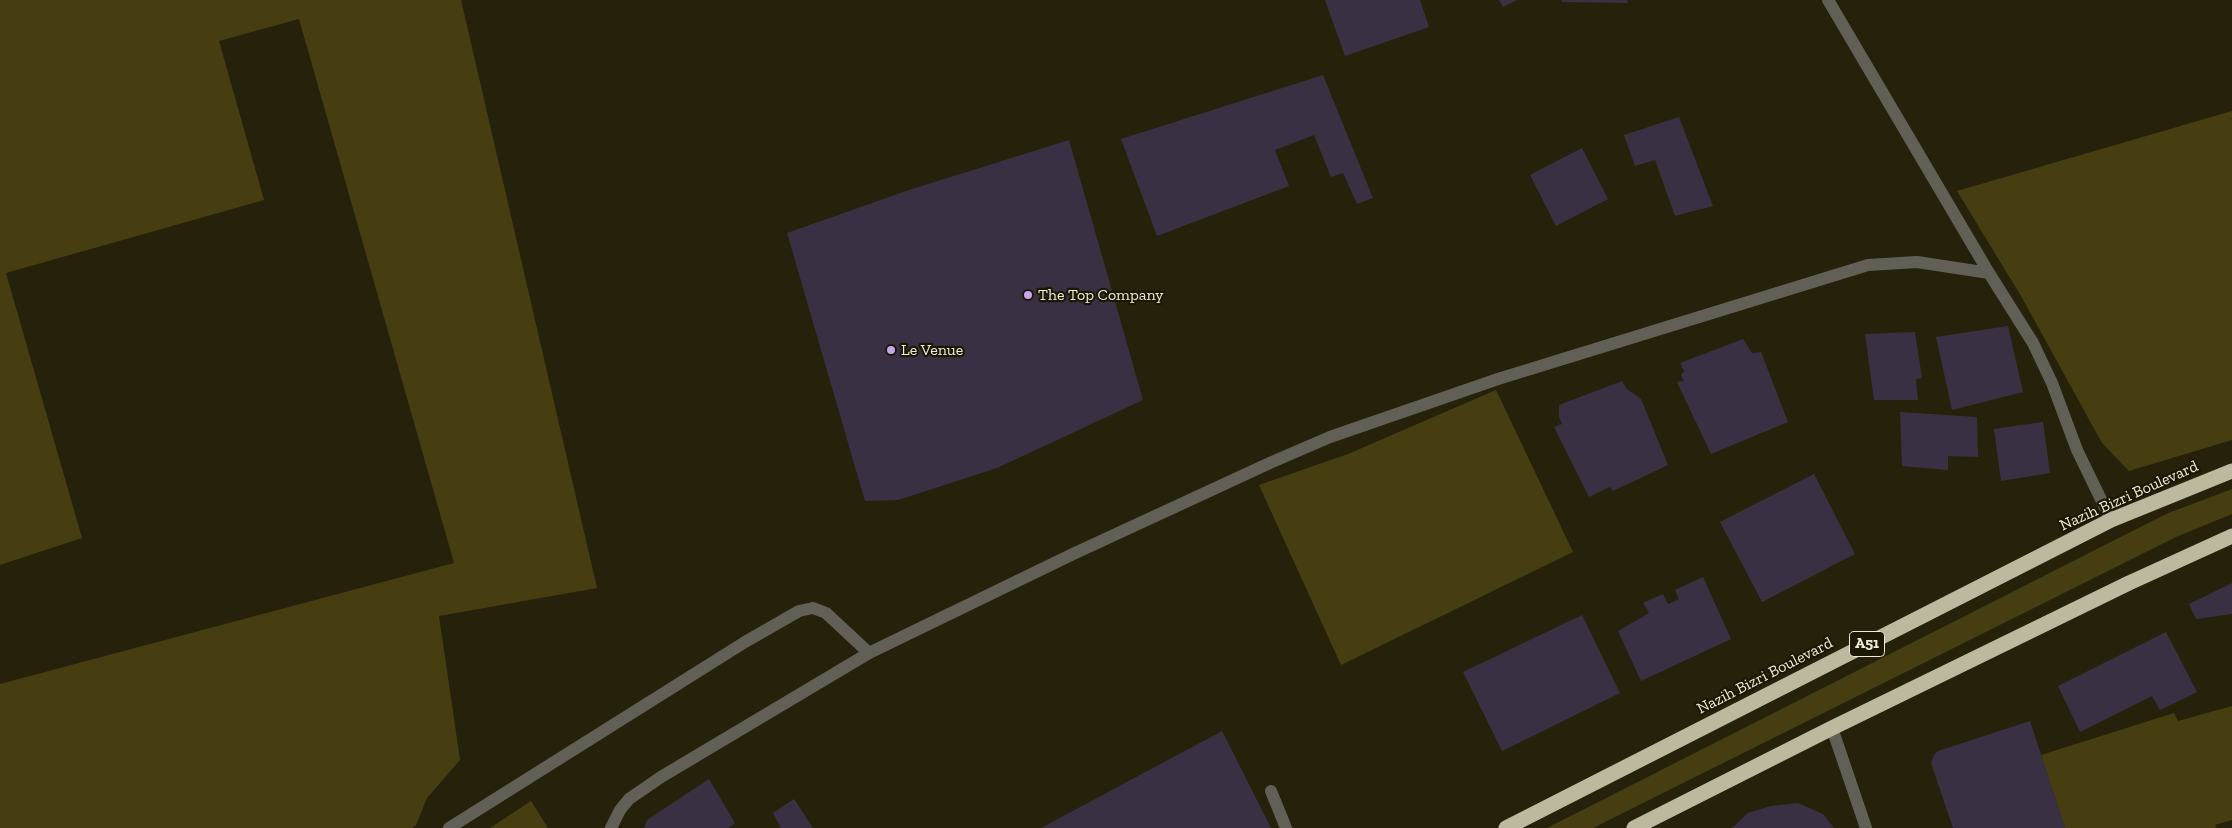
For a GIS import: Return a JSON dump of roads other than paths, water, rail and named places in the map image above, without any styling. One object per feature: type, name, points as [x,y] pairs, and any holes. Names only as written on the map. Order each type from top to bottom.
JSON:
[{"type":"highway","name":"Nazih Bizri Boulevard","points":[[1506,828],[2110,520],[2232,471]]},
{"type":"highway","points":[[1634,828],[1832,728],[2129,583],[2232,536]]},
{"type":"street","points":[[1828,0],[2032,343],[2052,382],[2077,450],[2110,520]]},
{"type":"street","points":[[611,828],[620,810],[629,800],[661,777],[869,653],[1073,554],[1330,437],[1479,385],[1868,265],[1916,262],[1989,272]]},
{"type":"street","points":[[449,828],[729,652],[799,611],[813,608],[826,613],[869,653]]},
{"type":"street","points":[[1832,728],[1866,828]]},
{"type":"street","points":[[1271,791],[1286,828]]},
{"type":"place","name":"The Top Company","points":[[1028,295]]},
{"type":"place","name":"Le Venue","points":[[891,350]]}]
